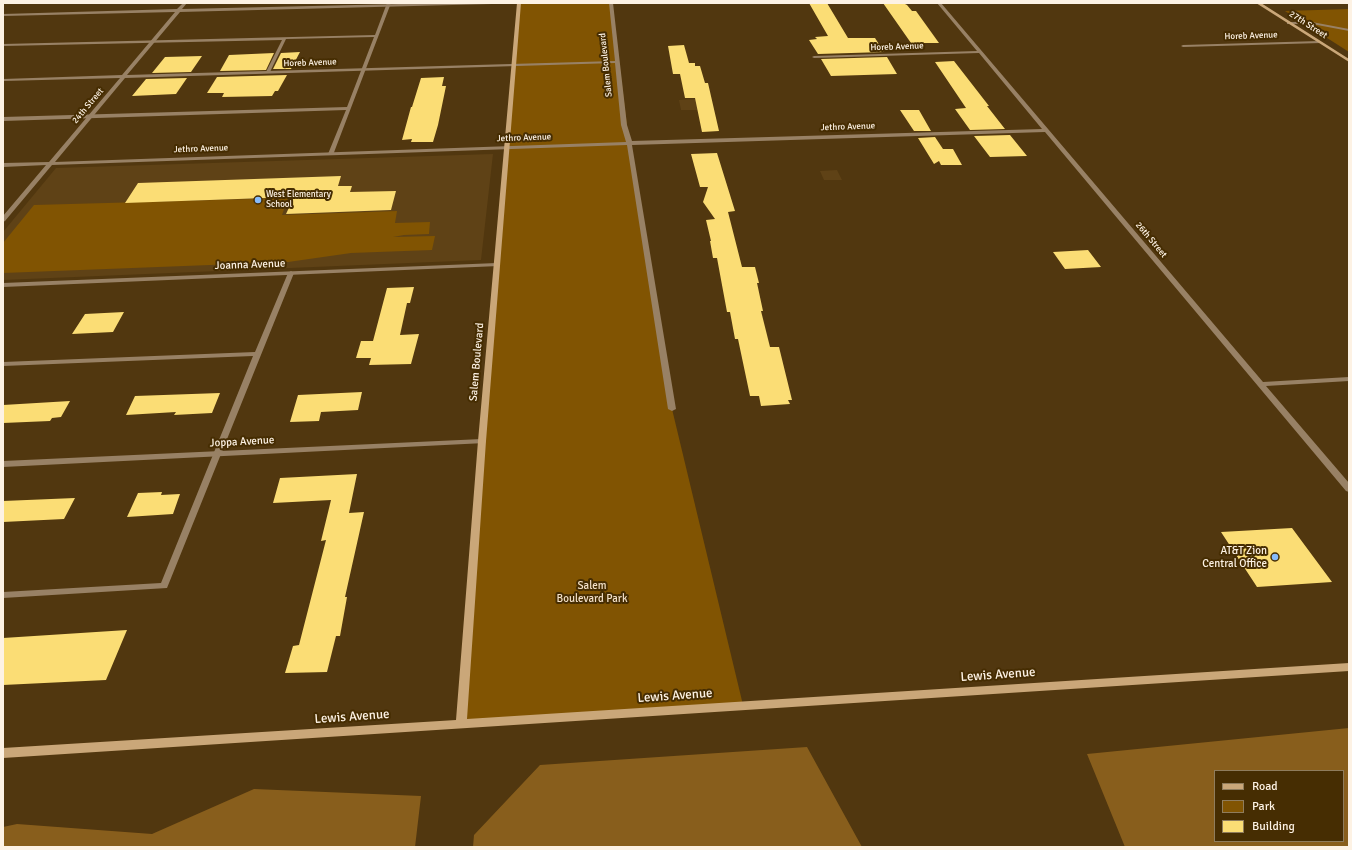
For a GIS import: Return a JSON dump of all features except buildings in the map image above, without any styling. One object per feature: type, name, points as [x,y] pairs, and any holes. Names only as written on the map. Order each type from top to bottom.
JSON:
[{"type":"street","name":"24th Street","points":[[3,220],[185,3]]},
{"type":"street","points":[[3,15],[388,4],[492,3]]},
{"type":"street","name":"Salem Boulevard","points":[[461,724],[482,441],[508,148],[519,3]]},
{"type":"street","name":"Salem Boulevard","points":[[611,3],[624,125],[629,142],[672,409]]},
{"type":"street","name":"26th Street","points":[[940,3],[1349,488]]},
{"type":"street","name":"27th Street","points":[[1258,3],[1349,61]]},
{"type":"street","points":[[330,154],[388,4]]},
{"type":"street","points":[[1289,23],[1312,23],[1348,30]]},
{"type":"street","points":[[3,45],[376,36]]},
{"type":"street","points":[[268,72],[285,38]]},
{"type":"street","name":"Horeb Avenue","points":[[1183,46],[1318,42]]},
{"type":"street","name":"Horeb Avenue","points":[[814,57],[981,52]]},
{"type":"street","name":"Horeb Avenue","points":[[3,80],[617,62]]},
{"type":"street","points":[[3,119],[348,108]]},
{"type":"street","name":"Jethro Avenue","points":[[3,165],[508,148],[629,142],[1047,130]]},
{"type":"street","name":"Joanna Avenue","points":[[3,285],[497,265]]},
{"type":"street","points":[[3,595],[164,586],[291,273]]},
{"type":"street","points":[[3,364],[258,354]]},
{"type":"street","points":[[1262,384],[1349,379]]},
{"type":"street","name":"Joppa Avenue","points":[[3,464],[482,441]]},
{"type":"street","name":"Lewis Avenue","points":[[3,753],[1349,667]]},
{"type":"shaded area","points":[[697,99],[699,110],[681,110],[679,100]]},
{"type":"shaded area","name":"West Elementary School","points":[[493,154],[481,260],[3,280],[3,232],[56,168]]},
{"type":"shaded area","points":[[837,170],[842,180],[824,180],[820,171]]},
{"type":"shaded area","points":[[1349,728],[1349,847],[1125,847],[1087,754]]},
{"type":"shaded area","points":[[807,747],[862,847],[473,847],[474,835],[540,765]]},
{"type":"shaded area","points":[[254,789],[421,796],[415,847],[3,847],[3,827],[17,824],[152,834]]},
{"type":"green space","name":"Salem Boulevard Park","points":[[519,3],[612,3],[629,142],[672,409],[743,705],[461,724]]},
{"type":"green space","points":[[1349,9],[1349,52],[1285,11]]},
{"type":"green space","points":[[288,198],[282,215],[397,211],[395,223],[430,222],[429,234],[393,237],[435,236],[432,250],[351,253],[288,262],[3,273],[3,243],[34,205]]},
{"type":"place","name":"West Elementary School","points":[[258,200]]},
{"type":"place","name":"AT&T Zion Central Office","points":[[1275,557]]}]
